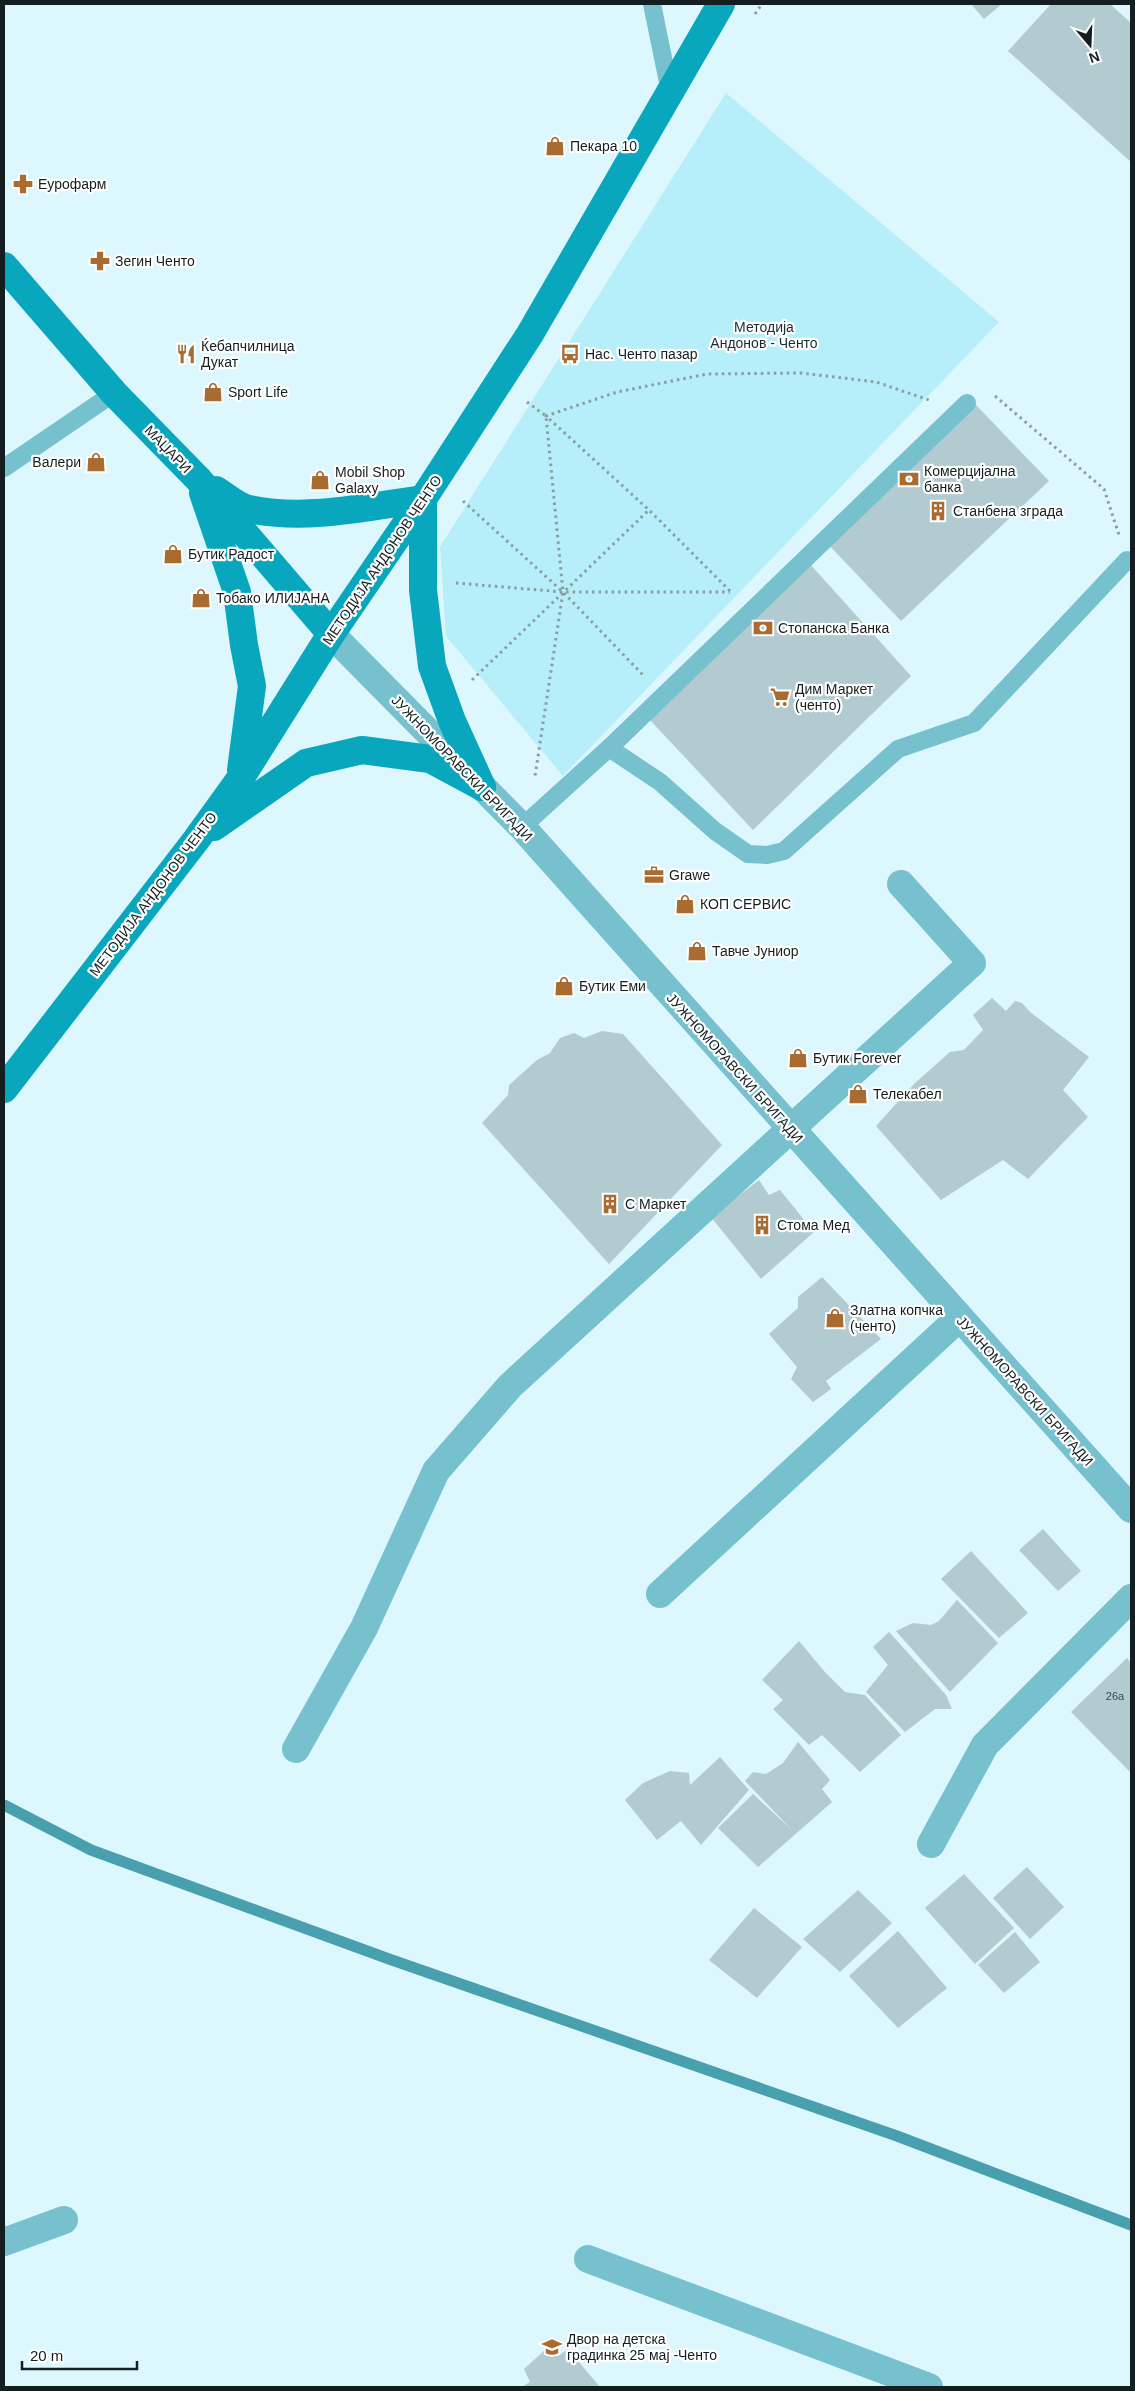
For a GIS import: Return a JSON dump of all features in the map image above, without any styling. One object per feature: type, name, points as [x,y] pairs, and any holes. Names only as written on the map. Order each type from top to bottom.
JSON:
[{"type":"main road","name":"МЕТОДИЈА АНДОНОВ ЧЕНТО","points":[[4,1089],[196,840],[240,779],[331,634],[423,499],[530,334],[720,4]]},
{"type":"main road","name":"МАЏАРИ","points":[[4,266],[114,393],[199,480],[331,634]]},
{"type":"main road","points":[[199,480],[248,509],[285,512],[353,510],[423,499],[423,590],[432,666],[452,721],[482,787]]},
{"type":"main road","points":[[199,480],[237,592],[244,646],[252,686],[240,779]]},
{"type":"main road","points":[[196,840],[306,763],[362,750],[430,759],[482,787]]},
{"type":"street","name":"ЈУЖНОМОРАВСКИ БРИГАДИ","points":[[331,634],[482,787],[531,819],[790,1129],[1131,1509]]},
{"type":"street","points":[[296,1749],[364,1628],[436,1471],[510,1386],[972,963],[901,884]]},
{"type":"street","points":[[660,1594],[959,1318]]},
{"type":"street","points":[[931,1844],[985,1745],[1131,1598]]},
{"type":"street","points":[[4,2242],[64,2220]]},
{"type":"street","points":[[588,2259],[929,2387]]},
{"type":"lane","points":[[652,4],[670,92]]},
{"type":"lane","points":[[4,468],[114,393]]},
{"type":"lane","points":[[531,819],[609,748],[966,403]]},
{"type":"lane","points":[[609,748],[660,782],[715,830],[748,854],[767,855],[784,851],[898,749],[974,723],[1127,560]]},
{"type":"path","points":[[752,18],[762,4]]},
{"type":"path","points":[[546,416],[617,392],[706,374],[801,373],[876,382],[937,403]]},
{"type":"path","points":[[522,411],[532,394]]},
{"type":"path","points":[[966,403],[994,395],[1104,489],[1127,560]]},
{"type":"path","points":[[446,582],[563,592],[730,592],[649,510],[546,416],[527,402]]},
{"type":"path","points":[[531,819],[527,795],[534,780],[563,592],[546,416]]},
{"type":"path","points":[[460,509],[469,493]]},
{"type":"path","points":[[464,501],[563,592],[649,681]]},
{"type":"path","points":[[467,684],[649,510]]},
{"type":"green space","name":"Методија Андонов - Ченто","points":[[726,93],[999,322],[563,776],[446,636],[440,547]]},
{"type":"building","points":[[971,4],[1002,4],[984,19]]},
{"type":"building","points":[[1051,4],[1110,4],[1131,23],[1131,162],[1008,51]]},
{"type":"building","name":"Станбена зграда","points":[[974,403],[1049,481],[901,621],[826,542]]},
{"type":"building","name":"Дим Маркет (ченто)","points":[[809,563],[911,676],[753,830],[649,719]]},
{"type":"building","points":[[992,998],[1006,1011],[1015,1001],[1022,1003],[1030,1012],[1089,1057],[1063,1090],[1088,1117],[1028,1179],[1003,1160],[941,1200],[876,1126],[915,1083],[950,1052],[964,1050],[983,1030],[973,1015]]},
{"type":"building","name":"С Маркет","points":[[602,1031],[623,1034],[722,1145],[609,1264],[482,1123],[508,1095],[509,1085],[537,1060],[550,1053],[560,1038],[574,1033],[584,1038]]},
{"type":"building","name":"Стома Мед","points":[[759,1180],[769,1195],[780,1190],[814,1232],[761,1279],[711,1217]]},
{"type":"building","points":[[822,1277],[881,1339],[826,1381],[831,1389],[813,1402],[791,1379],[797,1367],[769,1334],[798,1308],[798,1297]]},
{"type":"building","points":[[1043,1529],[1081,1571],[1058,1591],[1019,1550]]},
{"type":"building","points":[[971,1551],[1028,1613],[999,1638],[941,1579]]},
{"type":"building","points":[[957,1600],[998,1643],[950,1692],[896,1631],[913,1623],[931,1625],[939,1621]]},
{"type":"building","points":[[889,1632],[946,1695],[952,1709],[935,1709],[905,1732],[866,1692],[888,1665],[873,1647]]},
{"type":"building","points":[[799,1641],[824,1671],[845,1692],[865,1695],[901,1735],[860,1772],[822,1735],[809,1745],[773,1709],[783,1700],[762,1680]]},
{"type":"building","points":[[1127,1658],[1131,1663],[1131,1773],[1071,1712]]},
{"type":"building","points":[[798,1742],[830,1780],[822,1789],[832,1802],[758,1867],[718,1828],[753,1794],[792,1830],[745,1781],[753,1772],[766,1774],[783,1763]]},
{"type":"building","points":[[720,1757],[749,1790],[701,1845],[681,1821],[657,1840],[625,1800],[643,1783],[670,1771],[689,1773],[690,1785]]},
{"type":"building","points":[[1027,1867],[1064,1907],[1030,1939],[993,1898]]},
{"type":"building","points":[[964,1874],[1014,1928],[975,1964],[925,1908]]},
{"type":"building","points":[[858,1890],[892,1923],[840,1972],[803,1939]]},
{"type":"building","points":[[754,1908],[802,1947],[757,1998],[709,1960]]},
{"type":"building","points":[[898,1931],[947,1988],[898,2028],[849,1976]]},
{"type":"building","points":[[1015,1932],[1040,1962],[1004,1993],[978,1965]]},
{"type":"building","points":[[568,2349],[600,2387],[522,2387],[530,2382],[524,2369],[545,2350],[558,2356]]},
{"type":"waterway","points":[[4,1805],[91,1850],[389,1959],[897,2136],[1131,2225]]},
{"type":"place","name":"Пекара 10","points":[[555,146]]},
{"type":"place","name":"Еурофарм","points":[[23,184]]},
{"type":"place","name":"Зегин Ченто","points":[[100,261]]},
{"type":"place","name":"Ќебапчилница Дукат","points":[[186,354]]},
{"type":"place","name":"Нас. Ченто пазар","points":[[570,354]]},
{"type":"place","name":"Sport Life","points":[[213,392]]},
{"type":"place","name":"Валери","points":[[96,462]]},
{"type":"place","name":"Комерцијална банка","points":[[909,479]]},
{"type":"place","name":"Mobil Shop Galaxy","points":[[320,480]]},
{"type":"place","name":"Станбена зграда","points":[[938,511]]},
{"type":"place","name":"Бутик Радост","points":[[173,554]]},
{"type":"place","name":"Тобако ИЛИЈАНА","points":[[201,598]]},
{"type":"place","name":"Стопанска Банка","points":[[763,628]]},
{"type":"place","name":"Дим Маркет (ченто)","points":[[780,697]]},
{"type":"place","name":"Grawe","points":[[654,875]]},
{"type":"place","name":"КОП СЕРВИС","points":[[685,904]]},
{"type":"place","name":"Тавче Јуниор","points":[[697,951]]},
{"type":"place","name":"Бутик Еми","points":[[564,986]]},
{"type":"place","name":"Бутик Forever","points":[[798,1058]]},
{"type":"place","name":"Телекабел","points":[[858,1094]]},
{"type":"place","name":"С Маркет","points":[[610,1204]]},
{"type":"place","name":"Стома Мед","points":[[762,1225]]},
{"type":"place","name":"Златна копчка (ченто)","points":[[835,1318]]},
{"type":"place","name":"Двор на детска градинка 25 мај -Ченто","points":[[552,2347]]}]
